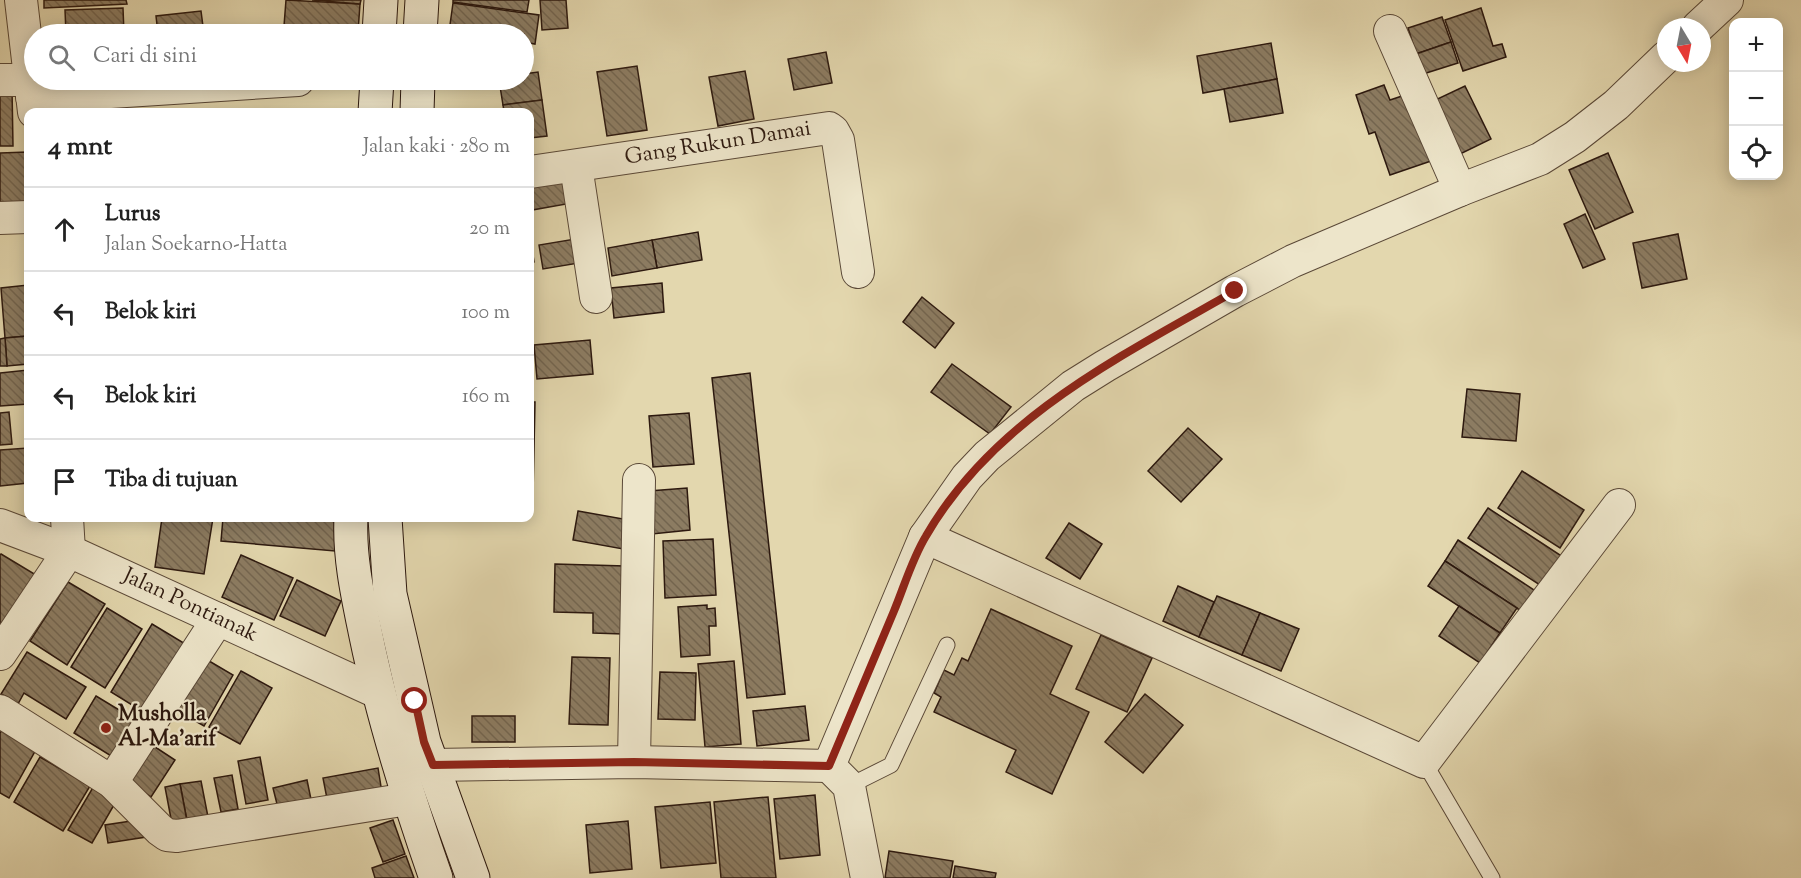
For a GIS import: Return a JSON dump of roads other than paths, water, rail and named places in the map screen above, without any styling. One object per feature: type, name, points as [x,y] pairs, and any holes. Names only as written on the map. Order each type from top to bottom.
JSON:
[{"type":"main road","points":[[380,24],[381,0]]},
{"type":"main road","points":[[421,24],[422,0]]},
{"type":"main road","points":[[375,108],[376,90]]},
{"type":"main road","points":[[417,108],[418,90]]},
{"type":"main road","points":[[351,522],[352,563],[377,692],[417,752],[473,878]]},
{"type":"main road","points":[[385,522],[390,594],[417,752],[408,799],[436,878]]},
{"type":"street","points":[[21,0],[24,26]]},
{"type":"street","points":[[1708,18],[1727,0]]},
{"type":"street","points":[[1390,31],[1460,190]]},
{"type":"street","points":[[867,878],[839,776],[925,537],[967,477],[987,456],[1046,407],[1105,366],[1235,291],[1293,261],[1460,190],[1540,159],[1575,137],[1616,105],[1657,66]]},
{"type":"street","points":[[0,80],[32,97],[142,90]]},
{"type":"street","name":"Gang Rukun Damai","points":[[534,171],[829,128],[834,131],[838,140],[858,272]]},
{"type":"street","points":[[576,166],[596,297]]},
{"type":"street","points":[[0,218],[24,217]]},
{"type":"street","points":[[634,762],[639,480]]},
{"type":"street","points":[[925,537],[1424,762],[1619,505]]},
{"type":"street","points":[[0,654],[69,551],[68,522]]},
{"type":"street","name":"Jalan Pontianak","points":[[0,525],[69,551],[377,692]]},
{"type":"street","points":[[112,782],[218,619]]},
{"type":"street","points":[[0,711],[112,782],[167,835],[177,836],[408,799]]},
{"type":"street","points":[[417,752],[634,762],[839,776]]},
{"type":"lane","points":[[839,776],[891,765],[947,645]]},
{"type":"lane","points":[[1424,762],[1492,878]]},
{"type":"place","name":"Musholla Al-Ma'arif","points":[[106,728]]}]
